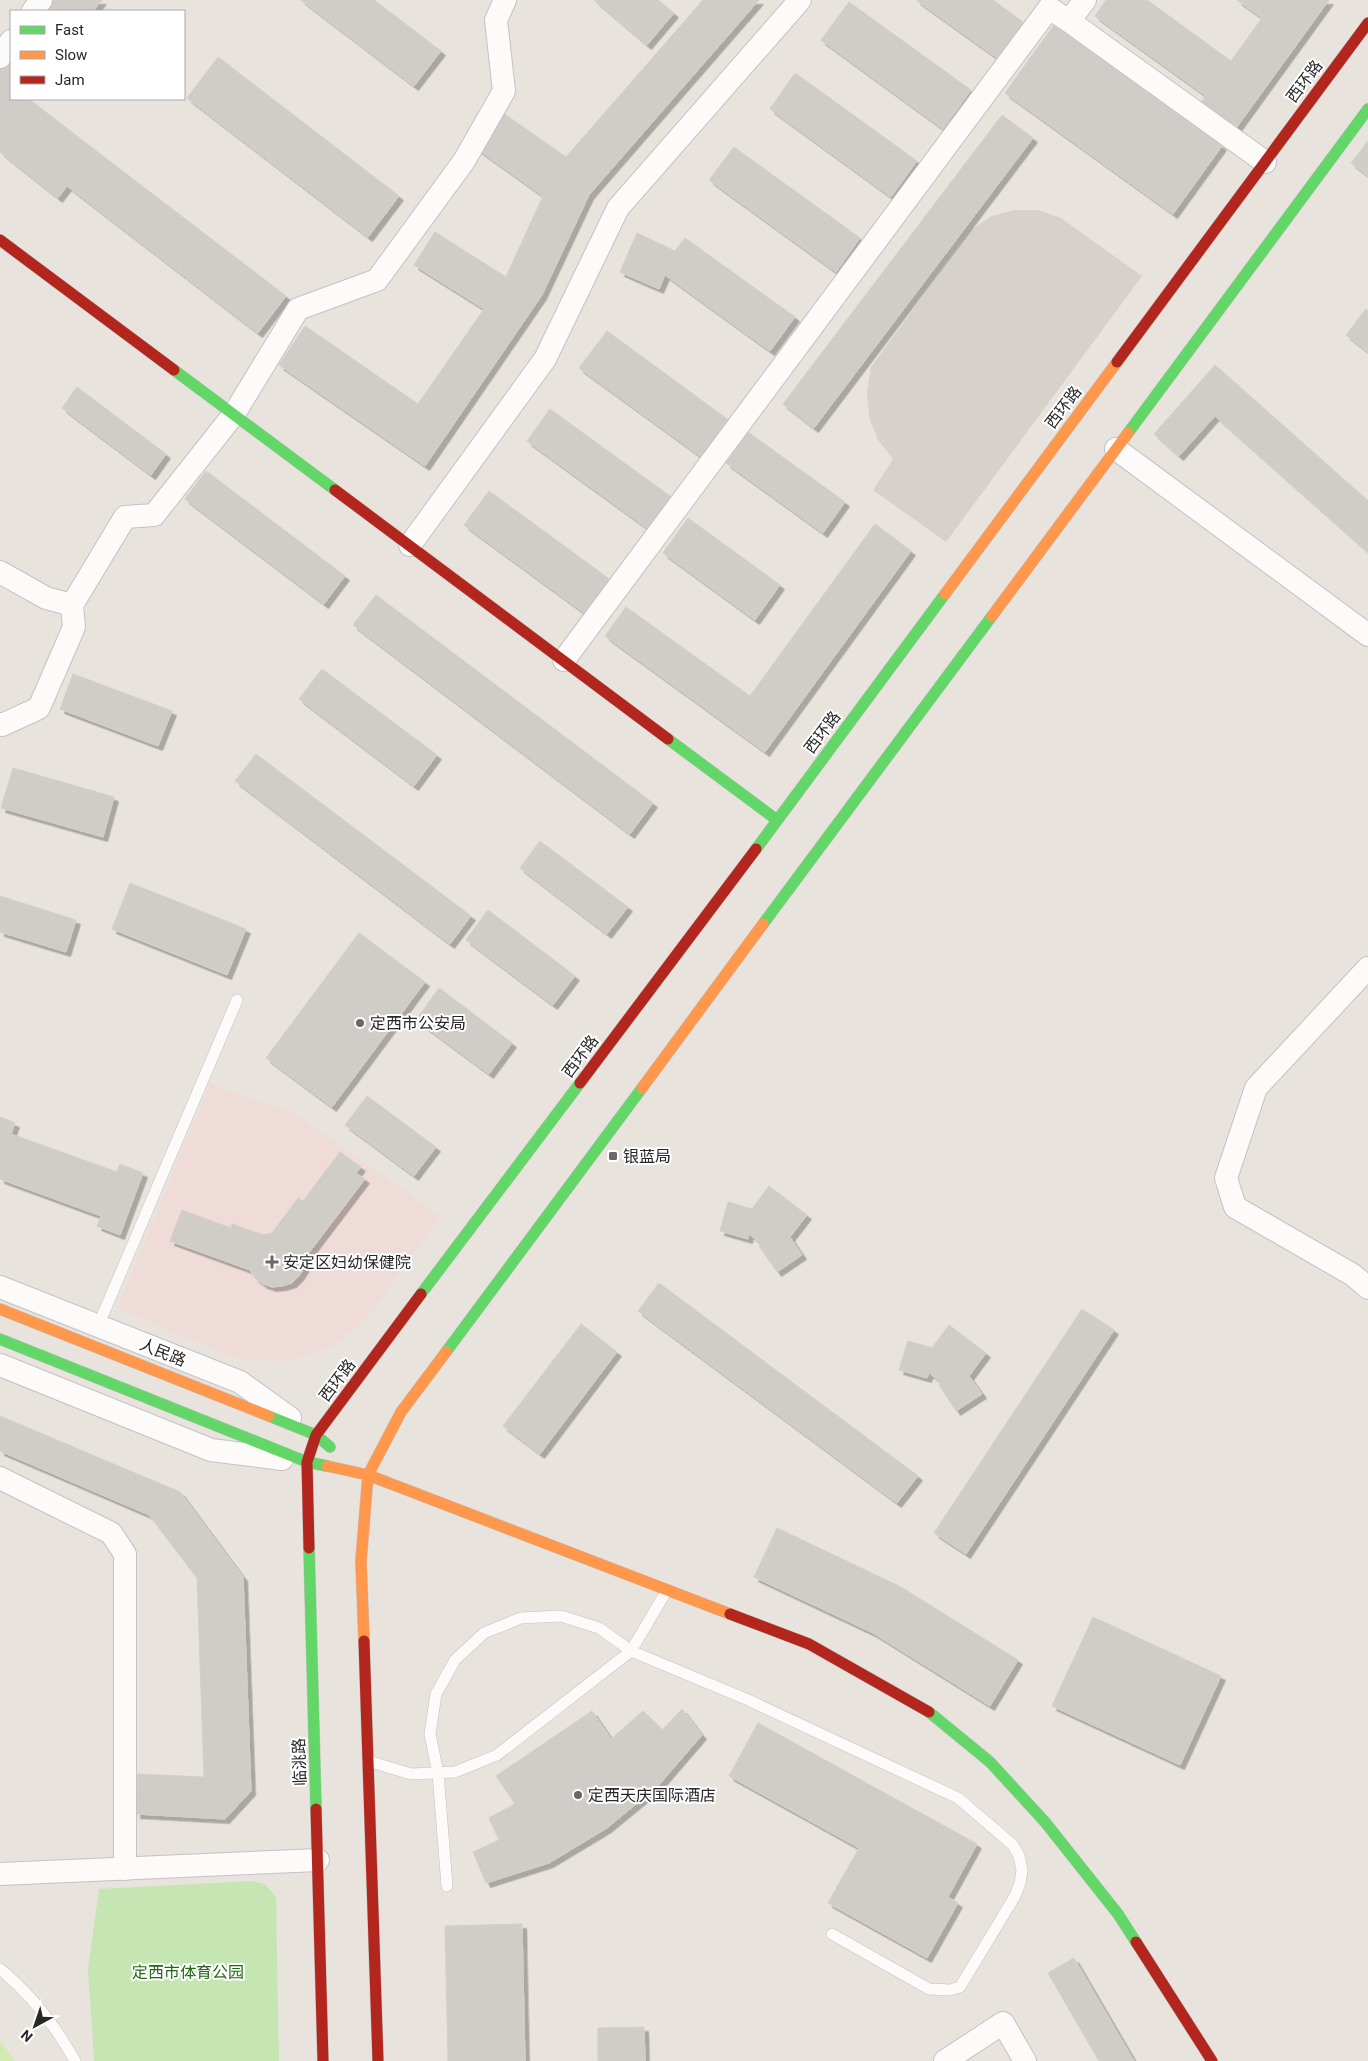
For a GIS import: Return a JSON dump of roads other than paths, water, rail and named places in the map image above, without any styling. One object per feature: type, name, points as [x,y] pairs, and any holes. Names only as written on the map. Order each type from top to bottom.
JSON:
[{"type":"main road","name":"西环路","points":[[307,1462],[316,1436],[777,820],[1368,23]]},
{"type":"main road","points":[[378,2061],[361,1561],[368,1475],[401,1412],[1368,109]]},
{"type":"main road","points":[[0,240],[777,820]]},
{"type":"main road","name":"人民路","points":[[0,1309],[316,1436],[368,1475]]},
{"type":"main road","points":[[0,1339],[307,1462],[368,1475],[809,1644],[932,1713],[990,1762],[1045,1822],[1118,1914],[1212,2061]]},
{"type":"main road","name":"临洮路","points":[[307,1462],[323,2061]]},
{"type":"street","points":[[34,10],[42,0]]},
{"type":"street","points":[[0,724],[2,726],[39,708],[74,627],[72,605],[125,517],[154,515],[234,414],[298,309],[377,280],[464,161],[504,91],[496,20],[505,0]]},
{"type":"street","points":[[410,545],[545,359],[618,208],[800,0]]},
{"type":"street","points":[[1069,21],[1085,0]]},
{"type":"street","points":[[564,660],[1049,8],[1265,162]]},
{"type":"street","points":[[0,57],[10,42]]},
{"type":"street","points":[[1116,449],[1368,635]]},
{"type":"street","points":[[0,572],[46,598],[72,605]]},
{"type":"street","points":[[1368,968],[1256,1088],[1226,1178],[1235,1207],[1353,1275],[1368,1288]]},
{"type":"street","name":"人民路","points":[[0,1287],[240,1382],[316,1436]]},
{"type":"street","points":[[0,1365],[211,1450],[307,1462]]},
{"type":"street","points":[[0,1478],[111,1533],[125,1554],[125,1870]]},
{"type":"street","points":[[0,1874],[125,1870],[318,1860]]},
{"type":"street","points":[[945,2061],[1003,2023],[1025,2061]]},
{"type":"lane","points":[[98,1326],[237,1000]]},
{"type":"lane","points":[[368,1761],[411,1774],[438,1773],[455,1772],[497,1755],[631,1651],[666,1590]]},
{"type":"lane","points":[[447,1886],[438,1773],[430,1734],[436,1694],[455,1660],[484,1633],[521,1618],[560,1616],[599,1628],[631,1651],[746,1699],[958,1798],[1014,1844],[1019,1856],[1021,1876],[1015,1896],[960,1986],[950,1990],[929,1989],[832,1934]]},
{"type":"lane","points":[[0,1969],[32,1998],[48,2018],[75,2061]]},
{"type":"place","name":"定西市公安局","points":[[360,1023]]},
{"type":"place","name":"银蓝局","points":[[613,1156]]},
{"type":"place","name":"安定区妇幼保健院","points":[[272,1262]]},
{"type":"place","name":"定西天庆国际酒店","points":[[578,1795]]},
{"type":"park label","name":"定西市体育公园","points":[[188,1972]]}]
